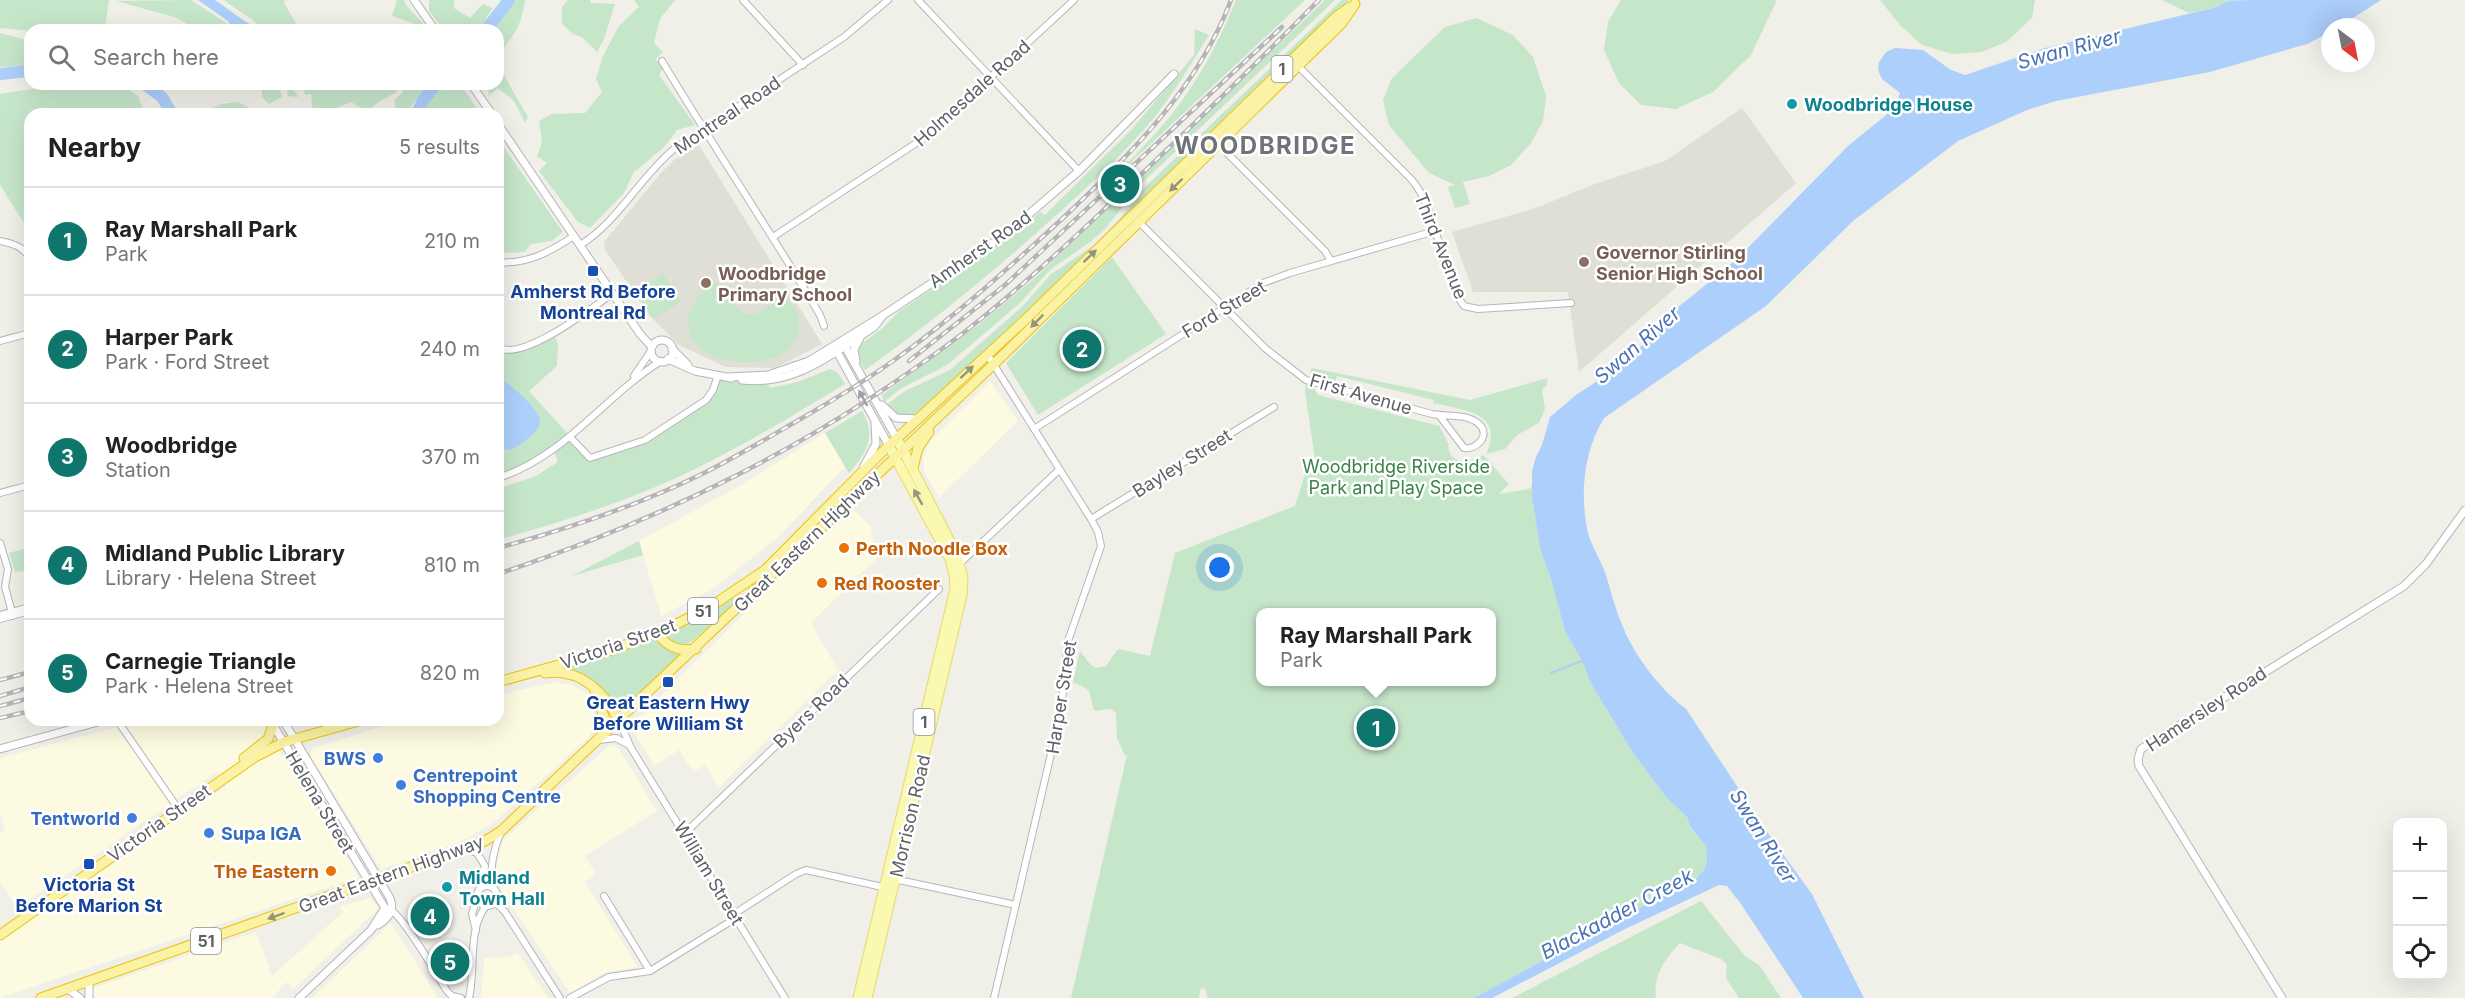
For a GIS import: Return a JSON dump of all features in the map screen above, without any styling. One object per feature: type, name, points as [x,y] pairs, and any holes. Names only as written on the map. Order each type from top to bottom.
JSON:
[{"type":"highway","name":"Great Eastern Highway","points":[[889,446],[1135,218],[1294,63],[1336,17],[1357,2]]},
{"type":"highway","name":"Great Eastern Highway","points":[[41,998],[485,841],[501,831],[696,649],[994,364],[1135,218]]},
{"type":"highway","points":[[914,468],[918,448],[933,421]]},
{"type":"highway","name":"Victoria Street","points":[[504,680],[612,650],[707,609],[765,570],[889,446]]},
{"type":"highway","points":[[657,632],[663,642],[678,650],[696,649]]},
{"type":"highway","name":"William Street","points":[[516,677],[552,672],[565,673],[590,684],[606,699],[619,720]]},
{"type":"highway","points":[[590,684],[603,711],[607,731]]},
{"type":"highway","points":[[236,769],[243,759],[268,739],[271,726]]},
{"type":"highway","name":"Victoria Street","points":[[0,935],[236,769],[284,742],[342,726]]},
{"type":"main road","name":"Morrison Road","points":[[867,998],[955,589],[957,566],[914,468],[897,439]]},
{"type":"main road","name":"Morrison Road","points":[[889,446],[957,566]]},
{"type":"main road","name":"Morrison Road","points":[[858,998],[890,883]]},
{"type":"street","points":[[414,0],[431,24]]},
{"type":"street","points":[[743,0],[803,64]]},
{"type":"street","name":"Montreal Road","points":[[580,245],[597,234],[662,159],[861,25],[888,0]]},
{"type":"street","points":[[918,0],[1079,171]]},
{"type":"street","name":"Holmesdale Road","points":[[773,237],[927,136],[1074,0]]},
{"type":"street","points":[[662,61],[703,130],[773,237],[820,315],[824,327]]},
{"type":"street","name":"Third Avenue","points":[[1294,63],[1422,192],[1461,301],[1470,309],[1571,303]]},
{"type":"street","name":"Amherst Road","points":[[843,344],[1018,226],[1079,171],[1174,74]]},
{"type":"street","points":[[475,90],[488,108]]},
{"type":"street","points":[[504,133],[652,349],[653,357],[664,360]]},
{"type":"street","points":[[1215,141],[1325,251],[1331,261]]},
{"type":"street","name":"First Avenue","points":[[1135,218],[1275,357],[1306,380],[1439,416],[1454,415],[1478,423],[1484,432],[1480,443],[1473,448],[1464,448],[1439,416]]},
{"type":"street","name":"Ford Street","points":[[1034,429],[1224,307],[1273,279],[1435,231]]},
{"type":"street","points":[[504,262],[534,258],[574,236]]},
{"type":"street","points":[[0,241],[24,250]]},
{"type":"street","points":[[504,349],[509,351],[533,345],[577,319],[613,293]]},
{"type":"street","name":"Amherst Road","points":[[728,377],[760,376],[780,372],[809,361],[874,327],[882,316]]},
{"type":"street","points":[[857,369],[854,349],[860,338],[874,327]]},
{"type":"street","points":[[640,334],[668,342],[672,349],[695,370]]},
{"type":"street","points":[[0,341],[24,335]]},
{"type":"street","points":[[628,384],[659,341]]},
{"type":"street","name":"Morrison Road","points":[[843,344],[897,439]]},
{"type":"street","name":"Amherst Road","points":[[664,360],[728,377],[750,381],[773,380],[795,375],[814,366],[836,348]]},
{"type":"street","name":"Morrison Road","points":[[836,348],[889,446]]},
{"type":"street","points":[[504,475],[542,458],[570,437],[628,384],[664,360],[672,349]]},
{"type":"street","name":"Harper Street","points":[[987,354],[1091,519],[1098,532],[1101,546],[1068,641],[1061,711],[994,998]]},
{"type":"street","points":[[814,366],[835,361],[850,375]]},
{"type":"street","points":[[570,437],[590,458],[645,440],[706,400],[713,390],[718,375]]},
{"type":"street","points":[[876,403],[882,405],[896,418],[918,419]]},
{"type":"street","name":"Bayley Street","points":[[1091,519],[1274,407]]},
{"type":"street","points":[[857,477],[876,444],[875,421]]},
{"type":"street","points":[[957,566],[1059,470]]},
{"type":"street","points":[[0,493],[24,487]]},
{"type":"street","name":"Hamersley Road","points":[[2282,998],[2139,766],[2138,759],[2141,749],[2404,586],[2426,564],[2465,510]]},
{"type":"street","points":[[0,543],[8,569],[5,587],[13,614]]},
{"type":"street","name":"Byers Road","points":[[685,833],[939,589]]},
{"type":"street","points":[[0,617],[24,611]]},
{"type":"street","name":"William Street","points":[[619,720],[631,748],[785,998]]},
{"type":"street","points":[[0,748],[82,726]]},
{"type":"street","points":[[121,726],[179,810]]},
{"type":"street","name":"Helena Street","points":[[274,726],[374,881]]},
{"type":"street","name":"Helena Street","points":[[286,726],[389,909],[403,922],[447,992],[461,998]]},
{"type":"street","points":[[596,741],[616,738],[626,742],[631,748]]},
{"type":"street","points":[[501,831],[495,847],[492,872],[495,902],[505,912],[560,998]]},
{"type":"street","points":[[465,848],[477,853],[485,866],[472,914],[476,931]]},
{"type":"street","points":[[570,998],[609,977],[650,971],[796,874],[806,870],[1017,905]]},
{"type":"street","points":[[480,889],[488,886],[495,891]]},
{"type":"street","points":[[604,896],[650,971]]},
{"type":"street","points":[[477,898],[486,906]]},
{"type":"street","points":[[469,998],[476,931],[481,913],[486,906],[495,902]]},
{"type":"street","points":[[298,998],[371,930],[389,909]]},
{"type":"street","points":[[89,981],[89,998]]},
{"type":"street","points":[[68,988],[80,998]]},
{"type":"shaded area","name":"Governor Stirling Senior High School","points":[[1742,108],[1796,183],[1579,372],[1568,292],[1473,292],[1452,232],[1533,209],[1595,184],[1665,161]]},
{"type":"shaded area","name":"Woodbridge Primary School","points":[[699,145],[822,344],[775,368],[726,367],[679,345],[650,316],[605,250],[604,242],[661,173],[674,160]]},
{"type":"shaded area","points":[[990,381],[1018,421],[939,498],[924,471],[923,456],[930,441]]},
{"type":"shaded area","points":[[825,433],[845,467],[776,539],[711,590],[661,616],[639,541],[739,486]]},
{"type":"shaded area","points":[[852,508],[870,526],[877,558],[811,623],[838,670],[719,787],[705,765],[693,772],[679,750],[654,766],[630,726]]},
{"type":"shaded area","points":[[555,682],[572,685],[588,694],[595,717],[595,727],[588,738],[492,824],[457,843],[381,869],[310,755],[312,748],[384,726],[504,726],[504,694]]},
{"type":"shaded area","points":[[121,726],[264,726],[359,877],[0,998],[0,940],[226,786],[217,772],[17,908],[0,882],[0,833],[5,830],[0,812],[0,758]]},
{"type":"shaded area","points":[[610,745],[619,749],[657,811],[585,856],[596,874],[585,882],[638,967],[606,972],[570,993],[493,878],[503,840]]},
{"type":"shaded area","points":[[370,898],[379,908],[293,989],[287,982],[272,998],[95,998],[90,989],[256,932],[272,976],[343,912],[339,907]]},
{"type":"shaded area","points":[[391,923],[438,998],[312,998]]},
{"type":"shaded area","points":[[518,953],[548,998],[481,998],[484,958],[507,957]]},
{"type":"green space","points":[[0,0],[109,0],[106,24],[24,24],[24,30],[0,28]]},
{"type":"green space","points":[[191,0],[227,24],[187,24],[174,17],[116,1]]},
{"type":"green space","points":[[224,0],[285,0],[284,3],[296,24],[258,24]]},
{"type":"green space","points":[[397,0],[404,0],[423,24],[414,24],[392,16]]},
{"type":"green space","points":[[429,0],[454,0],[454,8],[470,18],[483,4],[493,8],[487,16],[486,24],[439,24],[429,11]]},
{"type":"green space","points":[[514,0],[525,0],[519,24],[504,47],[504,24],[496,24]]},
{"type":"green space","points":[[568,0],[590,0],[591,3],[615,4],[604,39],[597,52],[582,37],[573,34],[562,24],[562,7]]},
{"type":"green space","points":[[634,0],[675,0],[660,19],[654,43],[663,52],[655,59],[663,68],[659,75],[695,125],[677,130],[664,147],[634,172],[624,193],[590,228],[578,222],[539,171],[547,163],[537,156],[542,142],[539,121],[552,114],[585,113],[602,92],[596,79],[603,56],[619,26],[639,7]]},
{"type":"green space","points":[[1236,0],[1305,0],[1009,276],[1111,180],[1168,119],[1206,62]]},
{"type":"green space","points":[[1325,0],[1335,0],[1139,186],[1105,229],[1050,270],[1020,303],[947,365],[900,389],[884,402],[882,395],[977,326],[1036,277]]},
{"type":"green space","points":[[1342,0],[1349,0],[929,405],[911,417],[898,418],[885,406],[905,391],[950,370],[1022,307],[1050,275],[1093,246],[1115,224],[1146,186]]},
{"type":"green space","points":[[1621,0],[1775,0],[1776,2],[1751,55],[1713,92],[1676,109],[1641,105],[1619,83],[1604,50],[1608,22]]},
{"type":"green space","points":[[1880,0],[2035,0],[2032,18],[2006,42],[1982,52],[1952,54],[1922,45],[1901,26]]},
{"type":"green space","points":[[2162,0],[2250,0],[2228,1],[2217,7],[2189,13]]},
{"type":"green space","points":[[1476,18],[1513,35],[1533,57],[1546,96],[1543,121],[1531,143],[1511,165],[1489,176],[1463,182],[1470,204],[1455,208],[1448,187],[1455,185],[1429,173],[1389,125],[1383,100],[1392,78],[1445,27]]},
{"type":"green space","points":[[1195,29],[1209,35],[1168,99],[1130,145],[1079,195],[1008,258],[865,370],[856,357],[860,345],[883,328],[898,312],[1019,231],[1040,212],[1045,215],[1132,129],[1194,55]]},
{"type":"green space","points":[[0,33],[24,39],[24,66],[0,67]]},
{"type":"green space","points":[[504,74],[528,117],[525,123],[514,101],[500,90],[504,90]]},
{"type":"green space","points":[[26,90],[128,90],[138,96],[143,108],[24,108],[24,223],[0,185],[0,94]]},
{"type":"green space","points":[[262,90],[280,90],[282,97],[269,104],[262,97]]},
{"type":"green space","points":[[287,90],[294,90],[298,97],[288,96]]},
{"type":"green space","points":[[304,90],[397,90],[397,92],[371,108],[362,108],[351,102],[336,108],[314,108],[311,94],[305,95]]},
{"type":"green space","points":[[403,90],[425,90],[410,108],[395,108],[395,100]]},
{"type":"green space","points":[[441,90],[464,90],[477,108],[422,108]]},
{"type":"green space","points":[[488,90],[496,90],[489,96]]},
{"type":"green space","points":[[238,102],[249,108],[212,108]]},
{"type":"green space","points":[[504,148],[563,232],[552,241],[531,244],[525,252],[504,253]]},
{"type":"green space","points":[[1112,257],[1166,334],[1038,415],[1006,363]]},
{"type":"green space","points":[[663,273],[672,287],[670,290],[673,289],[681,302],[653,319],[645,306],[648,303],[644,305],[635,291]]},
{"type":"green space","points":[[716,282],[740,311],[746,314],[760,311],[785,295],[797,314],[799,334],[789,349],[772,358],[750,362],[728,360],[708,353],[693,340],[688,321],[691,309],[702,293]]},
{"type":"green space","points":[[553,332],[558,344],[557,366],[529,391],[588,456],[645,440],[706,400],[718,375],[766,381],[770,388],[798,382],[830,369],[838,373],[845,384],[741,445],[676,478],[588,512],[504,538],[504,487],[536,476],[558,462],[554,451],[504,475],[504,348],[514,350]]},
{"type":"green space","points":[[1312,368],[1470,400],[1548,378],[1542,390],[1545,409],[1539,423],[1517,435],[1505,449],[1486,454],[1491,440],[1490,429],[1486,421],[1478,415],[1433,403],[1434,400],[1337,376],[1335,382],[1316,377],[1310,372]]},
{"type":"green space","name":"Woodbridge Riverside Park and Play Space","points":[[1306,380],[1315,383],[1314,389],[1318,395],[1439,426],[1448,443],[1449,452],[1456,459],[1470,460],[1484,455],[1509,484],[1499,494],[1529,489],[1532,486],[1541,552],[1565,631],[1584,665],[1590,682],[1633,753],[1666,797],[1687,817],[1690,828],[1706,846],[1707,860],[1704,870],[1699,877],[1685,886],[1630,913],[1474,998],[1207,998],[1206,990],[1201,987],[1199,998],[1071,998],[1127,755],[1125,756],[1117,738],[1116,713],[1111,709],[1094,711],[1089,690],[1073,682],[1080,651],[1096,668],[1106,666],[1118,649],[1150,656],[1175,553],[1295,506],[1306,471],[1315,459],[1305,391]]},
{"type":"green space","points":[[862,411],[869,429],[868,444],[861,458],[849,473],[825,433]]},
{"type":"green space","points":[[639,541],[643,555],[572,576]]},
{"type":"green space","points":[[24,549],[24,571],[15,572],[9,553]]},
{"type":"green space","points":[[734,598],[738,603],[688,644],[677,647],[663,634]]},
{"type":"green space","points":[[658,637],[683,653],[619,717],[606,696],[557,670]]},
{"type":"green space","points":[[1701,901],[1745,956],[1760,966],[1781,998],[1739,998],[1726,978],[1727,965],[1721,959],[1680,943],[1661,968],[1656,982],[1656,998],[1512,998]]},
{"type":"green space","points":[[460,942],[460,983],[453,985],[435,957]]},
{"type":"water","points":[[198,0],[215,0],[250,24],[230,24]]},
{"type":"water","name":"Swan River","points":[[2381,0],[2353,18],[2321,18],[2321,37],[2307,44],[2210,72],[2056,101],[2027,110],[1958,141],[1853,221],[1766,306],[1604,418],[1592,444],[1584,486],[1587,529],[1604,569],[1618,615],[1628,638],[1650,672],[1686,709],[1772,839],[1812,894],[1864,998],[1803,998],[1741,904],[1727,886],[1719,885],[1623,930],[1492,998],[1474,998],[1696,879],[1704,870],[1707,860],[1706,846],[1690,827],[1687,817],[1666,797],[1633,753],[1590,682],[1584,665],[1565,631],[1541,552],[1532,496],[1532,471],[1550,417],[1576,395],[1614,370],[1645,343],[1664,317],[1738,258],[1848,146],[1885,116],[1897,102],[1900,93],[1882,79],[1878,70],[1879,62],[1886,52],[1895,48],[1923,50],[1951,70],[1965,75],[2045,48],[2217,7],[2228,1]]},
{"type":"water","points":[[504,381],[530,404],[540,422],[532,435],[509,450],[504,449]]},
{"type":"waterway","points":[[491,24],[509,0]]},
{"type":"waterway","points":[[0,74],[24,72]]},
{"type":"waterway","points":[[152,90],[162,97],[168,108]]},
{"type":"waterway","points":[[419,108],[432,90]]},
{"type":"waterway","points":[[1551,673],[1582,661]]},
{"type":"railway","points":[[504,546],[602,516],[702,474],[834,399],[915,345],[1022,256],[1137,145],[1181,91],[1200,62],[1231,0]]},
{"type":"railway","points":[[504,572],[622,528],[740,474],[797,443],[908,373],[982,318],[1059,251],[1269,51],[1319,0]]},
{"type":"railway","points":[[909,361],[1005,285],[1282,27]]},
{"type":"railway","points":[[0,680],[24,674]]},
{"type":"railway","points":[[0,696],[24,689]]},
{"type":"railway","points":[[0,706],[24,700]]},
{"type":"railway","points":[[0,718],[24,712]]},
{"type":"place","name":"Woodbridge House","points":[[1792,104]]},
{"type":"place","name":"Woodbridge","points":[[1120,184]]},
{"type":"place","name":"Governor Stirling Senior High School","points":[[1584,262]]},
{"type":"place","name":"Amherst Rd Before Montreal Rd","points":[[593,271]]},
{"type":"place","name":"Woodbridge Primary School","points":[[706,283]]},
{"type":"place","name":"Harper Park","points":[[1082,349]]},
{"type":"place","name":"Perth Noodle Box","points":[[844,548]]},
{"type":"place","name":"Red Rooster","points":[[822,583]]},
{"type":"place","name":"Great Eastern Hwy Before William St","points":[[668,682]]},
{"type":"place","name":"Ray Marshall Park","points":[[1376,728]]},
{"type":"place","name":"BWS","points":[[378,758]]},
{"type":"place","name":"Centrepoint Shopping Centre","points":[[401,785]]},
{"type":"place","name":"Tentworld","points":[[132,818]]},
{"type":"place","name":"Supa IGA","points":[[209,833]]},
{"type":"place","name":"Victoria St Before Marion St","points":[[89,864]]},
{"type":"place","name":"The Eastern","points":[[331,871]]},
{"type":"place","name":"Midland Town Hall","points":[[447,887]]},
{"type":"place","name":"Midland Public Library","points":[[430,916]]},
{"type":"place","name":"Carnegie Triangle","points":[[450,962]]},
{"type":"district","name":"WOODBRIDGE","points":[[1265,145]]},
{"type":"water label","name":"Blackadder Creek","points":[[1617,914]]}]
